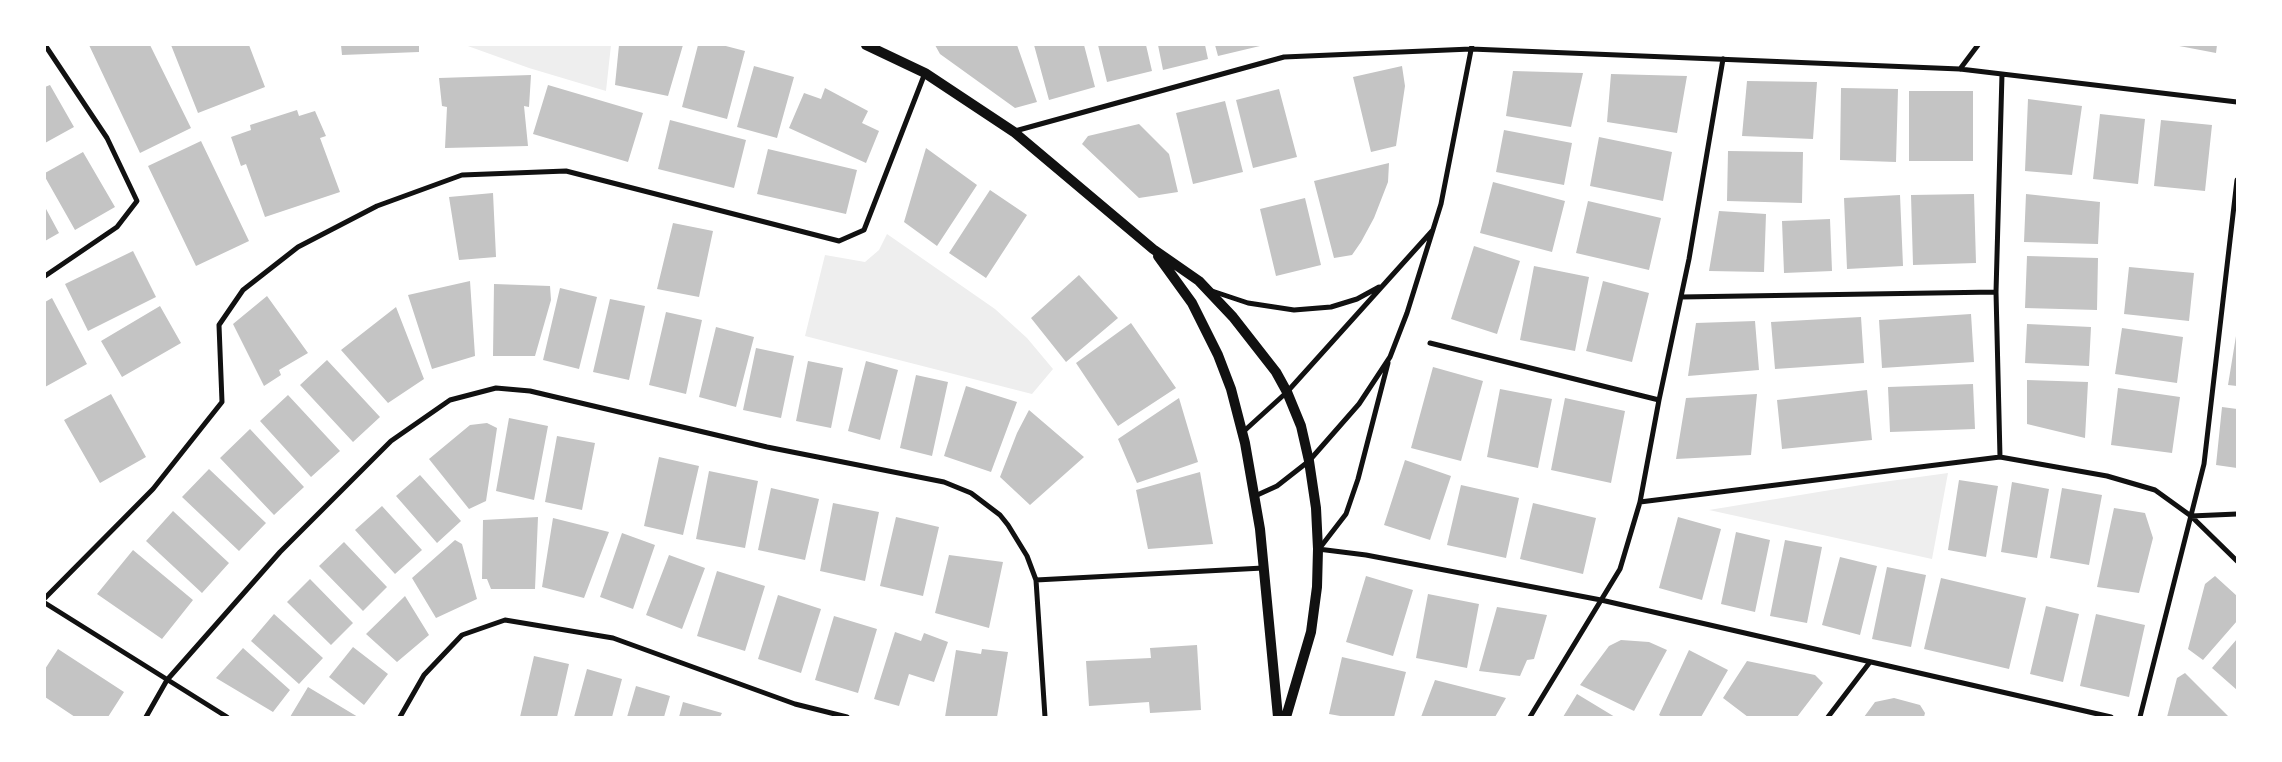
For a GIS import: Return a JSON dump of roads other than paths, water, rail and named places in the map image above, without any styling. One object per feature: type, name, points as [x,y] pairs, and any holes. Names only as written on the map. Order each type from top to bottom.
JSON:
[{"type":"main road","points":[[866,45],[924,73],[1014,132],[1153,249],[1199,281],[1255,344],[1287,392],[1300,426],[1309,461],[1316,508],[1318,549],[1317,587],[1311,632],[1286,717]]},
{"type":"main road","points":[[1153,249],[1192,303],[1218,355],[1231,389],[1250,462],[1278,717]]},
{"type":"street","points":[[45,45],[107,138],[137,201],[116,227],[45,276]]},
{"type":"street","points":[[1960,70],[1978,45]]},
{"type":"street","points":[[1318,549],[1346,514],[1358,479],[1390,357],[1407,313],[1441,204],[1472,47]]},
{"type":"street","points":[[1014,132],[1284,56],[1472,47],[1960,70],[2237,102]]},
{"type":"street","points":[[1530,717],[1620,569],[1640,502],[1681,297],[1723,59]]},
{"type":"street","points":[[45,598],[153,489],[222,402],[219,325],[243,290],[298,248],[378,206],[462,175],[566,171],[839,241],[864,230],[924,73]]},
{"type":"street","points":[[2000,457],[1996,292],[2002,74]]},
{"type":"street","points":[[2140,717],[2204,464],[2237,180]]},
{"type":"street","points":[[1242,432],[1287,392],[1434,228]]},
{"type":"street","points":[[1208,290],[1248,303],[1294,310],[1331,307],[1357,298],[1384,284]]},
{"type":"street","points":[[1681,297],[1996,292]]},
{"type":"street","points":[[1430,343],[1659,400]]},
{"type":"street","points":[[1254,496],[1278,486],[1309,461],[1359,404],[1390,357]]},
{"type":"street","points":[[146,717],[167,680],[280,552],[391,441],[450,400],[496,388],[530,392],[767,447],[958,486],[982,500],[1000,515],[1018,540],[1036,580],[1045,717]]},
{"type":"street","points":[[1640,502],[2000,457],[2107,476],[2155,490],[2191,516],[2237,561]]},
{"type":"street","points":[[2191,516],[2237,514]]},
{"type":"street","points":[[1318,549],[1366,555],[1601,600],[2111,717]]},
{"type":"street","points":[[1036,580],[1263,568]]},
{"type":"street","points":[[45,603],[227,717]]},
{"type":"street","points":[[400,717],[424,675],[462,635],[505,620],[613,638],[796,704],[847,717]]},
{"type":"street","points":[[1828,717],[1870,662]]}]
